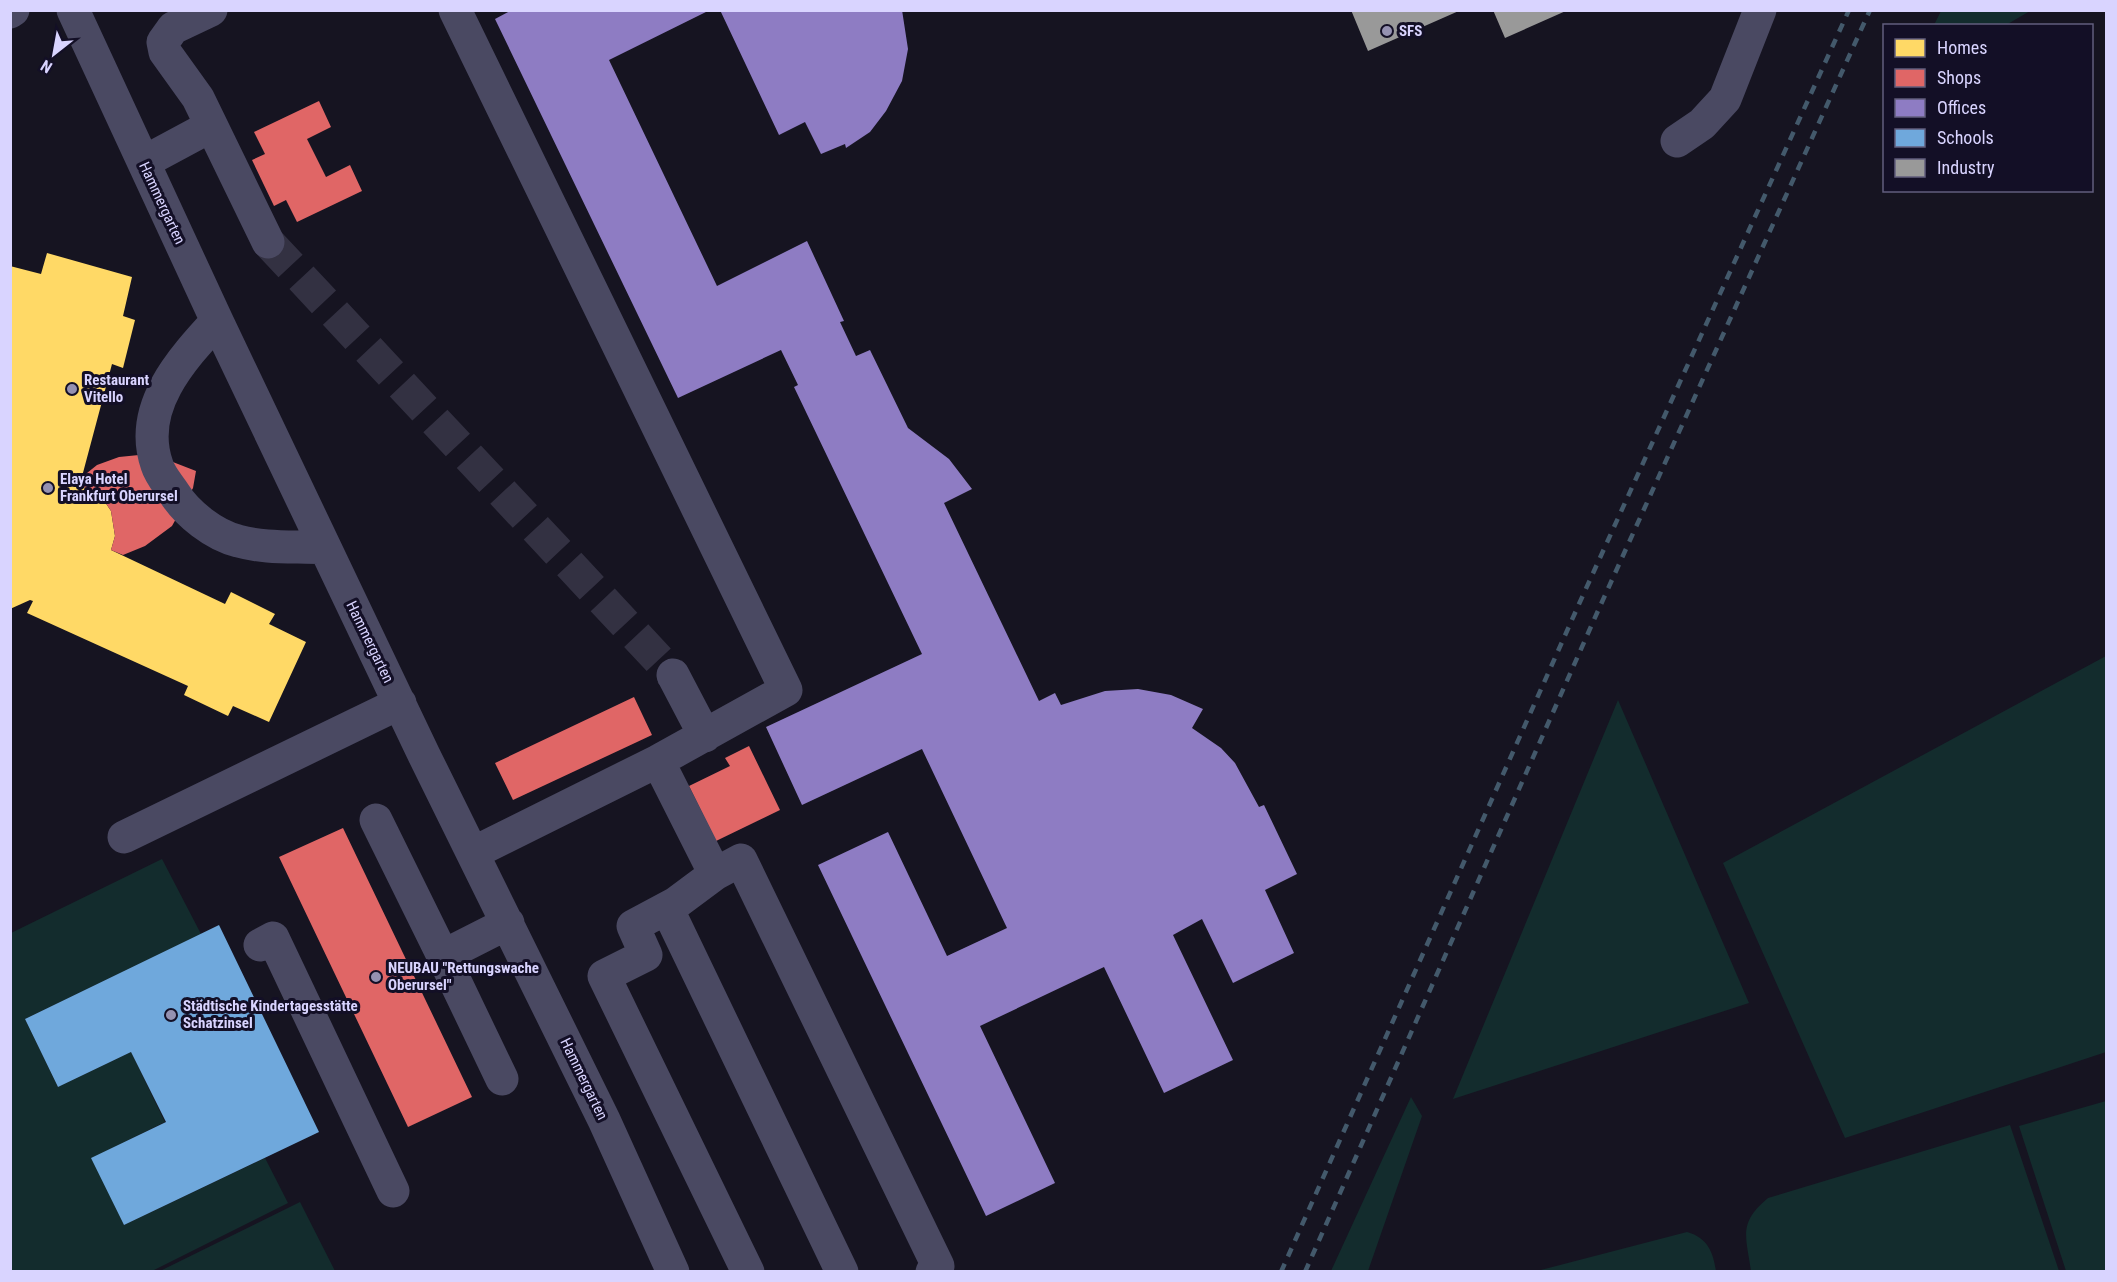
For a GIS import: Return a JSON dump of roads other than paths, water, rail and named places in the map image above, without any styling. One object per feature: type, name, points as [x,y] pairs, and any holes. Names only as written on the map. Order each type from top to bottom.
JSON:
[{"type":"street","name":"Hammergarten","points":[[73,10],[217,321],[636,1187],[673,1272]]},
{"type":"street","points":[[211,10],[173,28],[163,42],[165,52],[198,98],[268,242]]},
{"type":"street","points":[[455,10],[786,690],[658,761],[474,853]]},
{"type":"street","points":[[1677,141],[1702,124],[1725,99],[1760,10]]},
{"type":"street","points":[[144,162],[212,126]]},
{"type":"street","points":[[217,321],[175,368],[164,389],[153,437],[157,466],[179,502],[213,531],[238,541],[266,546],[325,548]]},
{"type":"street","points":[[673,675],[705,736]]},
{"type":"street","points":[[124,837],[400,703]]},
{"type":"street","points":[[658,761],[715,874]]},
{"type":"street","points":[[376,820],[502,1078]]},
{"type":"street","points":[[748,1272],[604,976],[646,955],[633,926],[667,908],[715,874],[741,860],[938,1266],[932,1272]]},
{"type":"street","points":[[667,908],[842,1272]]},
{"type":"street","points":[[443,956],[508,923]]},
{"type":"street","points":[[260,945],[273,938],[393,1191]]},
{"type":"tunnel","points":[[268,242],[673,675]]},
{"type":"railway","points":[[1281,1272],[1579,604],[1849,10]]},
{"type":"railway","points":[[1305,1272],[1597,613],[1870,10]]},
{"type":"place","name":"SFS","points":[[1387,31]]},
{"type":"place","name":"Restaurant Vitello","points":[[72,389]]},
{"type":"place","name":"Elaya Hotel Frankfurt Oberursel","points":[[48,488]]},
{"type":"place","name":"NEUBAU \"Rettungswache Oberursel\"","points":[[376,977]]},
{"type":"place","name":"Städtische Kindertagesstätte Schatzinsel","points":[[171,1015]]}]
